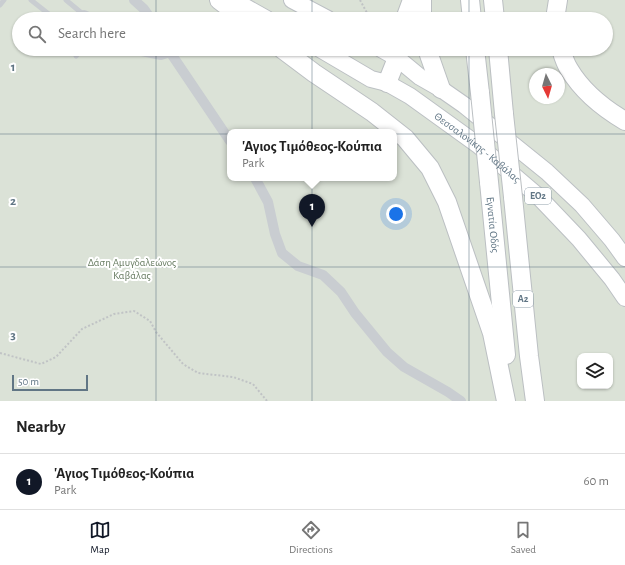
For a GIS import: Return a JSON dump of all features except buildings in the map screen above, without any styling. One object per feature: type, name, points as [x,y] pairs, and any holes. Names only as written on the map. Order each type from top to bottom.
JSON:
[{"type":"highway","points":[[219,0],[235,12]]},
{"type":"highway","points":[[408,12],[412,0]]},
{"type":"highway","points":[[422,0],[422,12]]},
{"type":"highway","points":[[470,0],[471,12]]},
{"type":"highway","points":[[493,0],[494,12]]},
{"type":"highway","points":[[556,12],[558,0]]},
{"type":"highway","points":[[291,56],[372,112],[394,129]]},
{"type":"highway","points":[[387,83],[395,56]]},
{"type":"highway","points":[[429,56],[441,90]]},
{"type":"highway","name":"Εγνατία Οδός","points":[[476,56],[512,401]]},
{"type":"highway","name":"Εγνατία Οδός","points":[[499,56],[529,356],[535,401]]},
{"type":"highway","points":[[564,56],[568,68],[590,96],[625,121]]},
{"type":"highway","points":[[397,132],[405,138],[430,168],[447,202],[492,333],[506,401]]},
{"type":"main road","points":[[233,0],[254,12]]},
{"type":"main road","points":[[292,0],[315,12]]},
{"type":"main road","name":"Θεσσαλονίκης - Καβάλας","points":[[332,56],[371,79],[387,83],[410,96],[478,144],[538,196],[579,239],[612,279],[625,298]]},
{"type":"main road","name":"Θεσσαλονίκης - Καβάλας","points":[[399,56],[420,77],[464,105],[547,172],[582,204],[625,258]]},
{"type":"street","points":[[134,0],[147,12]]},
{"type":"street","points":[[173,56],[227,137]]},
{"type":"street","points":[[257,181],[268,202],[275,234],[282,253],[298,266],[323,275],[341,292],[355,313],[387,352],[404,367],[448,392],[460,401]]},
{"type":"lane","points":[[0,5],[4,0]]},
{"type":"lane","points":[[31,0],[46,12]]},
{"type":"lane","points":[[66,0],[82,12]]},
{"type":"path","points":[[360,0],[366,12]]},
{"type":"path","points":[[0,353],[41,364],[56,357],[82,328],[114,314],[134,311],[150,321],[156,332],[183,364],[198,373],[233,377],[253,384],[267,401]]},
{"type":"green space","name":"Δάση Αμυγδαλεώνος Καβάλας","points":[[0,0],[625,0],[625,401],[0,401]]},
{"type":"place","name":"'Αγιος Τιμόθεος-Κούπια","points":[[312,227]]}]
